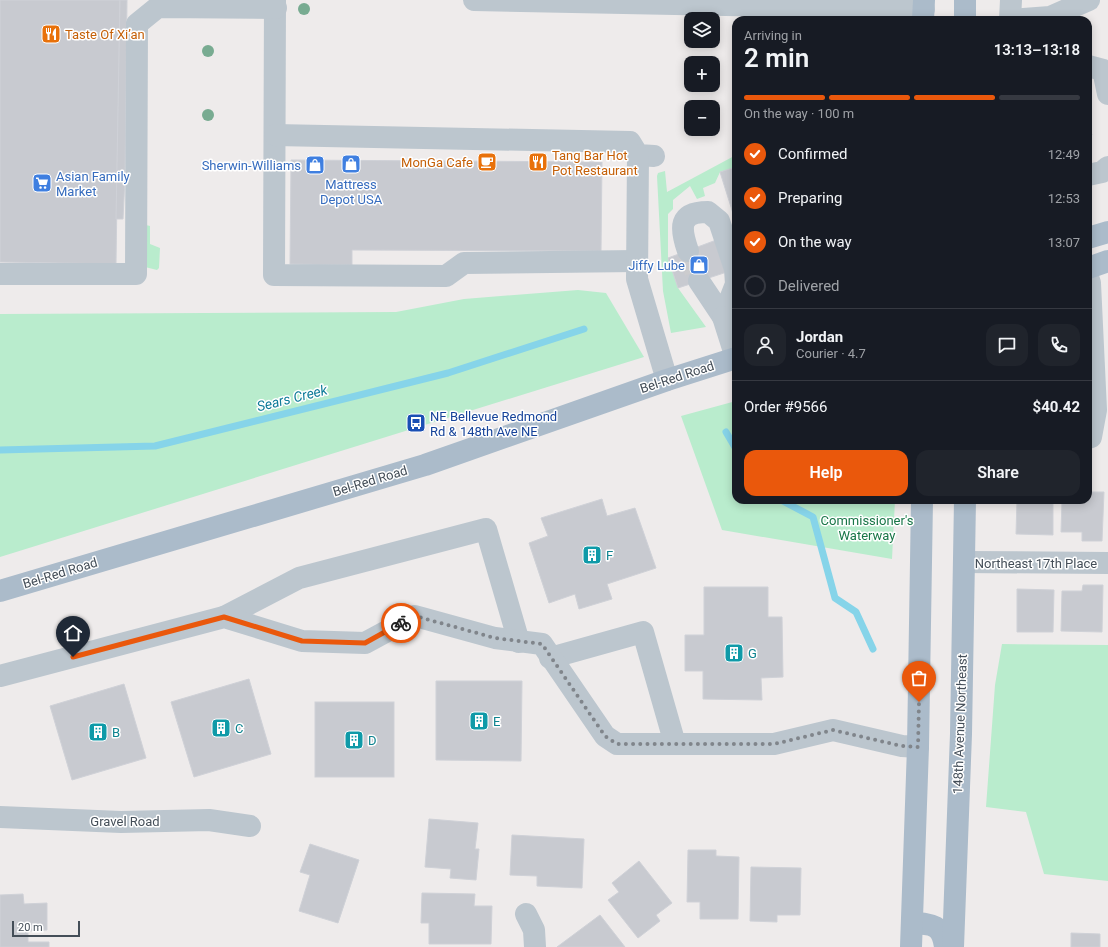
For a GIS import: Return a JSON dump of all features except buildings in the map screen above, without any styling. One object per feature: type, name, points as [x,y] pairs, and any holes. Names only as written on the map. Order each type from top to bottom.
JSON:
[{"type":"main road","points":[[965,0],[965,16]]},
{"type":"main road","points":[[1092,237],[1108,232]]},
{"type":"main road","points":[[1092,267],[1108,261]]},
{"type":"main road","name":"Bel-Red Road","points":[[0,591],[425,465],[667,380],[732,359]]},
{"type":"main road","points":[[911,947],[918,747],[922,504]]},
{"type":"main road","name":"148th Avenue Northeast","points":[[952,947],[960,742],[964,504]]},
{"type":"main road","points":[[912,923],[936,926],[942,932],[945,947]]},
{"type":"street","points":[[474,0],[924,10]]},
{"type":"street","points":[[1010,16],[1011,0]]},
{"type":"street","points":[[1050,16],[1089,0]]},
{"type":"street","points":[[0,274],[136,274],[137,24],[158,7],[276,4],[274,275],[446,276],[464,263],[636,261]]},
{"type":"street","points":[[1092,67],[1103,70],[1108,94]]},
{"type":"street","points":[[275,135],[630,142],[646,155],[636,261],[636,279],[667,380]]},
{"type":"street","points":[[688,251],[683,238],[682,226],[687,216],[696,212],[708,212],[719,221],[732,259]]},
{"type":"street","points":[[699,281],[723,317],[732,345]]},
{"type":"street","points":[[723,317],[732,294]]},
{"type":"street","points":[[1092,366],[1096,410],[1092,431]]},
{"type":"street","points":[[0,676],[224,617],[299,578],[486,529],[519,642]]},
{"type":"street","name":"Northeast 17th Place","points":[[964,562],[1108,563]]},
{"type":"street","points":[[224,617],[302,641],[365,643],[415,616],[495,638],[542,644],[550,658],[605,736],[617,744],[774,744],[833,730],[902,746],[918,747]]},
{"type":"street","points":[[550,658],[643,632],[674,744]]},
{"type":"street","name":"Gravel Road","points":[[0,817],[120,822],[209,820],[250,826]]},
{"type":"street","points":[[526,914],[534,930],[535,947]]},
{"type":"green space","points":[[732,157],[732,168],[720,172],[715,183],[703,188],[705,196],[697,199],[690,186],[673,200],[673,209],[668,214],[668,258],[678,288],[706,327],[671,333],[663,291],[657,176],[658,173],[665,171],[667,192]]},
{"type":"green space","points":[[146,225],[150,226],[150,244],[160,248],[159,268],[157,270],[145,267]]},
{"type":"green space","points":[[578,290],[606,293],[644,357],[0,557],[0,314],[396,312],[464,299]]},
{"type":"green space","name":"Commissioner's Waterway","points":[[732,402],[732,504],[895,504],[892,559],[722,530],[681,416]]},
{"type":"green space","points":[[1002,644],[1108,645],[1108,881],[1044,874],[1026,812],[986,807],[995,685]]},
{"type":"waterway","name":"Sears Creek","points":[[0,450],[155,446],[448,373],[584,329]]},
{"type":"waterway","points":[[726,432],[732,442]]},
{"type":"waterway","points":[[789,504],[813,517],[835,598],[856,612],[873,649]]},
{"type":"tunnel","points":[[688,251],[699,281]]},
{"type":"way so far","points":[[401,623],[415,616],[495,638],[542,644],[550,658],[605,736],[617,744],[774,744],[833,730],[902,746],[918,747],[919,702]]},
{"type":"place","name":"Taste Of Xi’an","points":[[51,34]]},
{"type":"place","name":"MonGa Cafe","points":[[487,162]]},
{"type":"place","name":"Tang Bar Hot Pot Restaurant","points":[[538,162]]},
{"type":"place","name":"Mattress Depot USA","points":[[351,164]]},
{"type":"place","name":"Sherwin-Williams","points":[[315,165]]},
{"type":"place","name":"Asian Family Market","points":[[42,183]]},
{"type":"place","name":"Jiffy Lube","points":[[699,265]]},
{"type":"place","name":"NE Bellevue Redmond Rd & 148th Ave NE","points":[[416,423]]},
{"type":"place","name":"F","points":[[592,555]]},
{"type":"place","name":"G","points":[[734,653]]},
{"type":"place","name":"E","points":[[479,721]]},
{"type":"place","name":"C","points":[[221,728]]},
{"type":"place","name":"B","points":[[98,732]]},
{"type":"place","name":"D","points":[[354,740]]},
{"type":"route","points":[[73,657],[224,617],[302,641],[365,643],[401,623]]}]
